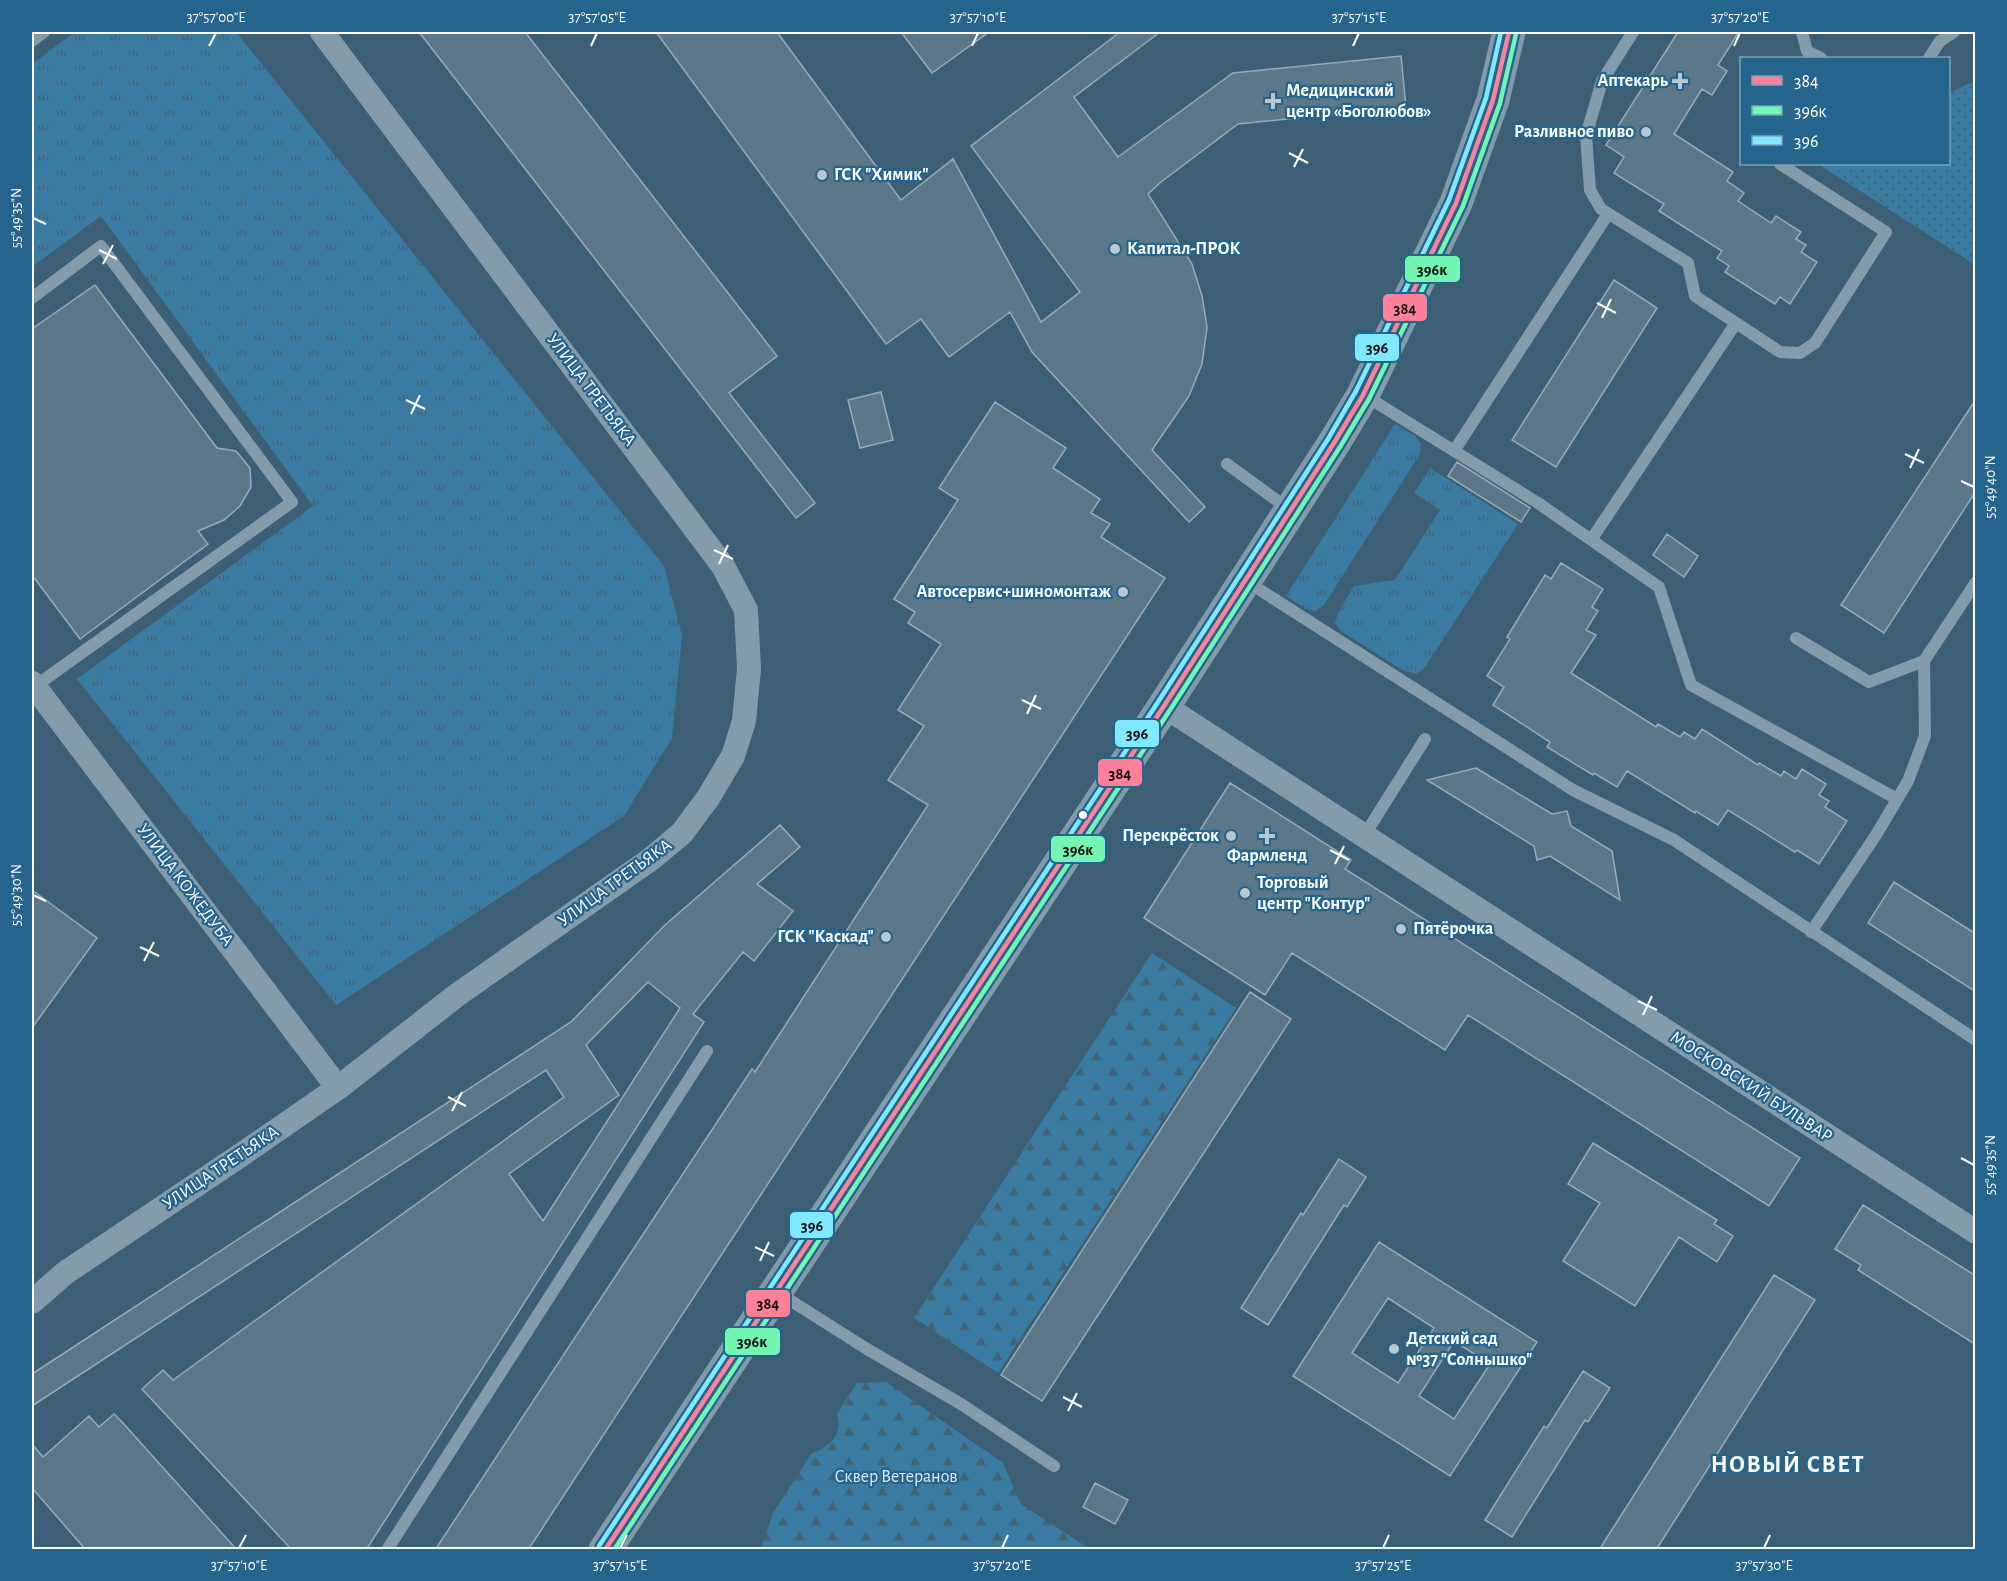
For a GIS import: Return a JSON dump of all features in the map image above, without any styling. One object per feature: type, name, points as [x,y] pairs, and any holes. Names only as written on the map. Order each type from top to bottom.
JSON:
[{"type":"main road","points":[[605,1550],[1164,706],[1363,395],[1456,203],[1493,100],[1509,32]]},
{"type":"street","name":"УЛИЦА ТРЕТЬЯКА","points":[[32,1302],[65,1273],[338,1088],[457,995],[651,859],[682,834],[708,798],[733,756],[744,721],[749,669],[746,610],[723,566],[322,32]]},
{"type":"street","name":"УЛИЦА КОЖЕДУБА","points":[[33,685],[338,1088]]},
{"type":"street","name":"МОСКОВСКИЙ БУЛЬВАР","points":[[1164,706],[1976,1232]]},
{"type":"lane","points":[[32,41],[44,32]]},
{"type":"lane","points":[[1633,32],[1602,81],[1586,136],[1590,190],[1601,209],[1688,263],[1695,296],[1780,352],[1800,353],[1815,343],[1886,232],[1781,165]]},
{"type":"lane","points":[[1802,32],[1805,55]]},
{"type":"lane","points":[[1930,57],[1940,41],[1954,32]]},
{"type":"lane","points":[[1454,451],[1608,214]]},
{"type":"lane","points":[[32,298],[101,246],[292,502],[33,685]]},
{"type":"lane","points":[[1592,540],[1736,323]]},
{"type":"lane","points":[[1363,395],[1538,503],[1659,587],[1691,685],[1897,799]]},
{"type":"lane","points":[[1227,464],[1291,510]]},
{"type":"lane","points":[[1246,581],[1573,789],[1674,840],[1976,1040]]},
{"type":"lane","points":[[1811,932],[1876,835],[1908,781],[1925,736],[1924,661],[1976,582]]},
{"type":"lane","points":[[1796,638],[1869,682],[1924,661]]},
{"type":"lane","points":[[1364,836],[1385,793],[1425,740]]},
{"type":"lane","points":[[387,1550],[707,1051]]},
{"type":"lane","points":[[776,1291],[867,1349],[961,1404],[1054,1466]]},
{"type":"green space","points":[[75,32],[236,32],[664,566],[682,636],[672,738],[624,816],[336,1005],[77,679],[313,506],[101,216],[32,267],[32,64]]},
{"type":"green space","points":[[1975,81],[1976,261],[1974,264],[1820,165],[1950,165],[1950,93]]},
{"type":"green space","points":[[1395,424],[1415,436],[1421,444],[1420,454],[1324,605],[1315,611],[1306,609],[1286,596]]},
{"type":"green space","points":[[1430,468],[1518,524],[1425,667],[1417,674],[1404,671],[1341,631],[1335,623],[1338,613],[1354,586],[1395,580],[1440,510],[1414,493]]},
{"type":"green space","points":[[1152,953],[1236,1008],[998,1373],[914,1318]]},
{"type":"green space","name":"Сквер Ветеранов","points":[[886,1382],[1003,1463],[1021,1504],[1090,1549],[761,1549],[773,1513],[812,1453],[825,1447],[837,1434],[837,1414],[857,1383]]},
{"type":"building","points":[[419,32],[525,32],[777,356],[729,393],[815,503],[796,518]]},
{"type":"building","points":[[656,32],[777,32],[901,200],[953,159],[1041,322],[1080,292],[971,146],[1120,32],[1160,32],[1074,97],[1118,157],[1233,73],[1401,56],[1406,107],[1238,124],[1148,194],[1192,264],[1202,296],[1207,327],[1202,364],[1189,396],[1152,450],[1205,507],[1189,522],[1032,352],[1010,312],[949,357],[921,319],[886,344]]},
{"type":"building","points":[[901,32],[989,32],[932,73]]},
{"type":"building","points":[[1678,32],[1739,32],[1718,65],[1727,71],[1712,95],[1702,89],[1674,134],[1733,172],[1727,181],[1744,193],[1738,201],[1771,223],[1776,216],[1801,232],[1796,239],[1806,245],[1801,252],[1817,262],[1790,304],[1780,297],[1775,304],[1725,272],[1729,266],[1717,258],[1722,251],[1659,211],[1664,204],[1614,173],[1624,157],[1606,145]]},
{"type":"building","points":[[1614,280],[1657,308],[1556,467],[1512,440]]},
{"type":"building","points":[[95,285],[217,448],[236,451],[250,468],[251,487],[240,506],[224,520],[198,531],[208,544],[80,639],[32,575],[32,329]]},
{"type":"building","points":[[881,392],[893,440],[860,448],[848,400]]},
{"type":"building","points":[[1976,399],[1976,491],[1884,633],[1841,605]]},
{"type":"building","name":"ГСК \"Каскад\"","points":[[995,402],[1066,448],[1053,468],[1100,499],[1091,513],[1110,524],[1101,537],[1165,578],[528,1550],[435,1550],[752,1069],[755,1072],[928,805],[888,780],[924,726],[898,710],[941,644],[908,623],[915,612],[894,599],[958,500],[939,488]]},
{"type":"building","points":[[1457,462],[1530,508],[1521,522],[1448,476]]},
{"type":"building","points":[[1667,534],[1698,556],[1684,577],[1653,555]]},
{"type":"building","points":[[1561,563],[1603,589],[1592,607],[1598,611],[1586,630],[1596,635],[1571,673],[1656,727],[1658,724],[1680,737],[1684,732],[1695,739],[1702,729],[1758,765],[1759,763],[1781,776],[1784,771],[1796,779],[1802,769],[1826,784],[1819,795],[1829,801],[1825,807],[1847,821],[1819,864],[1797,850],[1795,852],[1728,810],[1718,825],[1627,771],[1617,787],[1547,747],[1550,742],[1493,705],[1504,687],[1487,676],[1510,639],[1507,637],[1545,575],[1551,579]]},
{"type":"building","points":[[1476,768],[1552,814],[1567,811],[1571,826],[1612,851],[1620,900],[1550,856],[1537,860],[1534,846],[1427,780]]},
{"type":"building","points":[[1230,783],[1351,860],[1345,869],[1800,1158],[1769,1206],[1468,1015],[1445,1050],[1292,953],[1265,995],[1144,918]]},
{"type":"building","points":[[780,825],[800,847],[757,884],[793,911],[754,961],[743,952],[693,1014],[704,1022],[366,1550],[292,1550],[142,1389],[163,1370],[173,1380],[564,1097],[546,1070],[32,1406],[32,1374],[571,1022],[665,925]],"holes":[[[648,982],[680,1008],[543,1221],[509,1174],[619,1095],[586,1045]]]},
{"type":"building","points":[[1894,882],[1976,934],[1976,992],[1868,923]]},
{"type":"building","points":[[32,890],[97,938],[32,1028]]},
{"type":"building","points":[[1250,992],[1291,1019],[1042,1401],[1001,1375]]},
{"type":"building","points":[[1593,1143],[1717,1220],[1714,1224],[1733,1236],[1717,1262],[1679,1237],[1635,1306],[1563,1261],[1600,1203],[1568,1184]]},
{"type":"building","points":[[1339,1159],[1366,1177],[1347,1207],[1344,1205],[1268,1325],[1241,1308],[1301,1213],[1303,1215]]},
{"type":"building","points":[[1863,1205],[1976,1276],[1976,1345],[1858,1270],[1861,1265],[1835,1249]]},
{"type":"building","points":[[1379,1242],[1537,1342],[1450,1476],[1293,1376]],"holes":[[[1388,1298],[1434,1328],[1398,1383],[1352,1353]],[[1454,1341],[1490,1364],[1454,1419],[1419,1396]]]},
{"type":"building","points":[[1774,1275],[1815,1300],[1656,1550],[1599,1550]]},
{"type":"building","points":[[1583,1371],[1610,1388],[1588,1422],[1585,1420],[1512,1537],[1485,1520],[1544,1426],[1547,1428]]},
{"type":"building","points":[[114,1414],[237,1550],[86,1550],[32,1488],[32,1444],[43,1457],[89,1416],[99,1427]]},
{"type":"building","points":[[1095,1483],[1128,1500],[1115,1524],[1083,1507]]},
{"type":"transit line","name":"396","points":[[599,1546],[1158,702],[1328,439],[1356,391],[1449,200],[1486,98],[1501,32]]},
{"type":"transit line","name":"384","points":[[605,1550],[1164,706],[1363,395],[1456,203],[1493,100],[1509,32]]},
{"type":"transit line","name":"396к","points":[[614,1550],[1170,710],[1369,399],[1463,206],[1500,103],[1516,34]]},
{"type":"place","name":"Аптекарь","points":[[1680,81]]},
{"type":"place","name":"Медицинский центр «Боголюбов»","points":[[1273,101]]},
{"type":"place","name":"Разливное пиво","points":[[1646,132]]},
{"type":"place","name":"ГСК \"Химик\"","points":[[822,175]]},
{"type":"place","name":"Капитал-ПРОК","points":[[1115,249]]},
{"type":"place","name":"Автосервис+шиномонтаж","points":[[1123,592]]},
{"type":"place","name":"Перекрёсток","points":[[1231,836]]},
{"type":"place","name":"Фармленд","points":[[1267,836]]},
{"type":"place","name":"Торговый центр \"Контур\"","points":[[1245,893]]},
{"type":"place","name":"Пятёрочка","points":[[1401,929]]},
{"type":"place","name":"ГСК \"Каскад\"","points":[[886,937]]},
{"type":"place","name":"Детский сад №37 \"Солнышко\"","points":[[1394,1349]]},
{"type":"district","name":"НОВЫЙ СВЕТ","points":[[1788,1465]]}]
